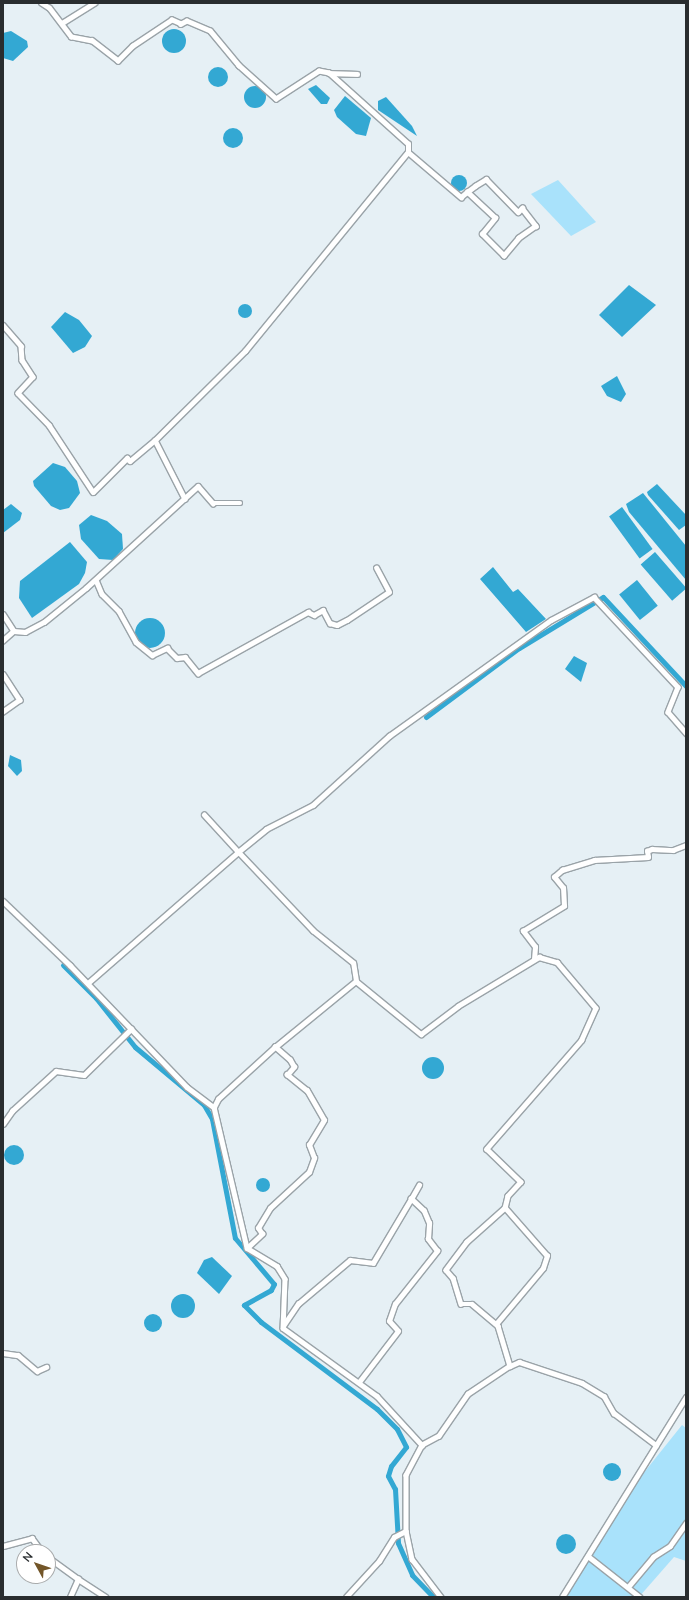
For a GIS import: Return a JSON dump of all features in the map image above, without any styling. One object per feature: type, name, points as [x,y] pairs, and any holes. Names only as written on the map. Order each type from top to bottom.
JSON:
[{"type":"street","points":[[41,3],[62,23],[71,37],[92,41],[118,61],[133,46],[172,20],[181,24],[188,21],[210,31],[239,66],[276,99],[319,71],[329,73],[357,74]]},
{"type":"street","points":[[62,23],[94,3]]},
{"type":"street","points":[[3,325],[21,346],[22,360],[33,377],[18,394],[49,425],[93,492],[126,458],[130,461],[155,440],[245,351],[408,152],[408,144],[329,73]]},
{"type":"street","points":[[408,152],[462,197],[467,192],[486,179],[518,212],[522,208],[536,226],[519,238],[504,256],[482,234],[495,218],[467,192]]},
{"type":"street","points":[[155,440],[185,499]]},
{"type":"street","points":[[3,641],[14,631],[25,632],[44,622],[96,580],[198,486],[213,503],[240,503]]},
{"type":"street","points":[[96,580],[102,594],[119,611],[136,642],[152,656],[167,648],[177,658],[185,657],[198,673],[308,612],[314,615],[324,610],[330,623],[337,625],[347,620],[390,592],[376,568]]},
{"type":"street","points":[[88,983],[266,829],[313,805],[389,736],[551,620],[594,598],[604,604],[678,687],[668,712],[686,733]]},
{"type":"street","points":[[3,614],[14,631]]},
{"type":"street","points":[[3,674],[20,700],[3,712]]},
{"type":"street","points":[[204,815],[314,931],[353,963],[356,981],[422,1034],[458,1006],[534,959],[557,962],[596,1008],[582,1040],[487,1149],[521,1182],[508,1196],[505,1208],[467,1242],[446,1270],[453,1278],[461,1304],[472,1304],[496,1324],[502,1334],[510,1366]]},
{"type":"street","points":[[534,959],[535,947],[523,931],[564,906],[563,888],[554,877],[562,870],[594,860],[648,857],[647,851],[652,849],[673,850],[686,845]]},
{"type":"street","points":[[3,901],[88,983],[130,1030],[187,1087],[214,1107]]},
{"type":"street","points":[[283,1328],[285,1279],[277,1266],[247,1248],[214,1107],[218,1099],[275,1047],[356,981]]},
{"type":"street","points":[[3,1124],[12,1111],[56,1071],[84,1075],[130,1030]]},
{"type":"street","points":[[247,1248],[262,1234],[258,1228],[270,1208],[309,1172],[314,1158],[309,1145],[324,1120],[307,1091],[287,1075],[294,1067],[290,1060],[275,1047]]},
{"type":"street","points":[[283,1328],[298,1304],[350,1260],[373,1263],[419,1185]]},
{"type":"street","points":[[359,1382],[398,1330],[390,1321],[395,1304],[437,1251],[428,1239],[429,1223],[424,1210],[411,1199]]},
{"type":"street","points":[[496,1324],[543,1268],[547,1256],[505,1208]]},
{"type":"street","points":[[283,1328],[359,1382],[422,1445]]},
{"type":"street","points":[[3,1353],[18,1355],[37,1372],[46,1367]]},
{"type":"street","points":[[441,1597],[412,1559],[405,1531],[406,1476],[422,1445],[439,1436],[468,1394],[510,1366],[519,1362],[587,1385],[604,1396],[614,1413],[656,1445]]},
{"type":"street","points":[[562,1597],[632,1484],[639,1478],[646,1457],[656,1445],[686,1397]]},
{"type":"street","points":[[628,1587],[653,1557],[670,1546],[686,1523]]},
{"type":"street","points":[[346,1597],[379,1561],[394,1537],[405,1531]]},
{"type":"street","points":[[3,1546],[32,1538],[36,1544]]},
{"type":"street","points":[[588,1556],[640,1597]]},
{"type":"street","points":[[56,1563],[106,1597]]},
{"type":"street","points":[[70,1597],[78,1579]]},
{"type":"shaded area","points":[[174,29],[183,32],[186,41],[183,50],[174,53],[165,50],[162,41],[165,32]]},
{"type":"shaded area","points":[[11,31],[27,41],[28,47],[13,61],[3,58],[3,33]]},
{"type":"shaded area","points":[[214,67],[222,67],[228,73],[228,81],[222,87],[214,87],[208,81],[208,73]]},
{"type":"shaded area","points":[[316,85],[330,98],[327,104],[321,104],[308,89]]},
{"type":"shaded area","points":[[255,86],[263,89],[266,97],[263,105],[255,108],[247,105],[244,97],[247,89]]},
{"type":"shaded area","points":[[345,96],[371,118],[366,136],[356,134],[337,117],[334,110]]},
{"type":"shaded area","points":[[386,97],[412,126],[417,136],[378,110],[378,101]]},
{"type":"shaded area","points":[[233,128],[240,131],[243,138],[240,145],[233,148],[226,145],[223,138],[226,131]]},
{"type":"shaded area","points":[[459,175],[466,180],[467,183],[462,190],[459,191],[452,186],[451,183],[456,176]]},
{"type":"shaded area","points":[[558,180],[596,222],[571,236],[531,194]]},
{"type":"shaded area","points":[[629,285],[656,305],[622,337],[599,315]]},
{"type":"shaded area","points":[[242,304],[248,304],[252,308],[252,314],[248,318],[242,318],[238,314],[238,308]]},
{"type":"shaded area","points":[[65,312],[79,320],[92,336],[85,347],[73,353],[51,327]]},
{"type":"shaded area","points":[[617,376],[626,394],[621,402],[607,396],[601,386]]},
{"type":"shaded area","points":[[53,463],[65,467],[77,481],[80,493],[69,508],[60,510],[51,506],[34,486],[33,481]]},
{"type":"shaded area","points":[[657,484],[686,515],[686,525],[679,530],[648,495],[647,492]]},
{"type":"shaded area","points":[[643,493],[686,546],[686,580],[629,512],[626,504]]},
{"type":"shaded area","points":[[11,504],[22,513],[20,520],[3,533],[3,510]]},
{"type":"shaded area","points":[[622,507],[653,549],[640,558],[609,516]]},
{"type":"shaded area","points":[[91,515],[107,521],[122,534],[123,549],[113,560],[99,559],[81,539],[79,525]]},
{"type":"shaded area","points":[[70,542],[87,562],[85,573],[79,584],[32,618],[19,598],[20,581]]},
{"type":"shaded area","points":[[655,552],[686,588],[672,601],[641,564]]},
{"type":"shaded area","points":[[493,567],[513,592],[518,589],[546,619],[526,632],[480,579]]},
{"type":"shaded area","points":[[637,580],[658,606],[640,620],[619,594]]},
{"type":"shaded area","points":[[150,618],[161,622],[165,633],[161,644],[150,648],[139,644],[135,633],[139,622]]},
{"type":"shaded area","points":[[574,656],[587,663],[581,682],[565,669]]},
{"type":"shaded area","points":[[10,755],[21,760],[22,771],[17,776],[8,766]]},
{"type":"shaded area","points":[[433,1057],[441,1060],[444,1068],[441,1076],[433,1079],[425,1076],[422,1068],[425,1060]]},
{"type":"shaded area","points":[[14,1145],[21,1148],[24,1155],[21,1162],[14,1165],[7,1162],[4,1155],[7,1148]]},
{"type":"shaded area","points":[[260,1178],[266,1178],[270,1182],[270,1188],[266,1192],[260,1192],[256,1188],[256,1182]]},
{"type":"shaded area","points":[[212,1257],[232,1276],[219,1294],[197,1273],[204,1260]]},
{"type":"shaded area","points":[[183,1294],[188,1295],[194,1301],[194,1311],[188,1317],[183,1318],[178,1317],[172,1311],[171,1306],[172,1301],[178,1295]]},
{"type":"shaded area","points":[[153,1314],[159,1317],[162,1323],[159,1329],[153,1332],[147,1329],[144,1323],[147,1317]]},
{"type":"shaded area","points":[[682,1425],[686,1428],[686,1561],[674,1557],[639,1597],[564,1597],[622,1500]]},
{"type":"shaded area","points":[[608,1463],[616,1463],[621,1468],[619,1479],[616,1481],[608,1481],[603,1476],[603,1468]]},
{"type":"shaded area","points":[[562,1534],[570,1534],[576,1540],[576,1548],[570,1554],[562,1554],[556,1548],[556,1540]]},
{"type":"waterway","points":[[426,717],[519,648],[603,597],[686,686]]},
{"type":"waterway","points":[[63,965],[96,998],[135,1047],[204,1105],[212,1119],[235,1238],[274,1284],[271,1290],[244,1305],[261,1322],[377,1409],[397,1429],[406,1447],[391,1466],[388,1476],[395,1489],[398,1543],[412,1575],[433,1597]]}]
